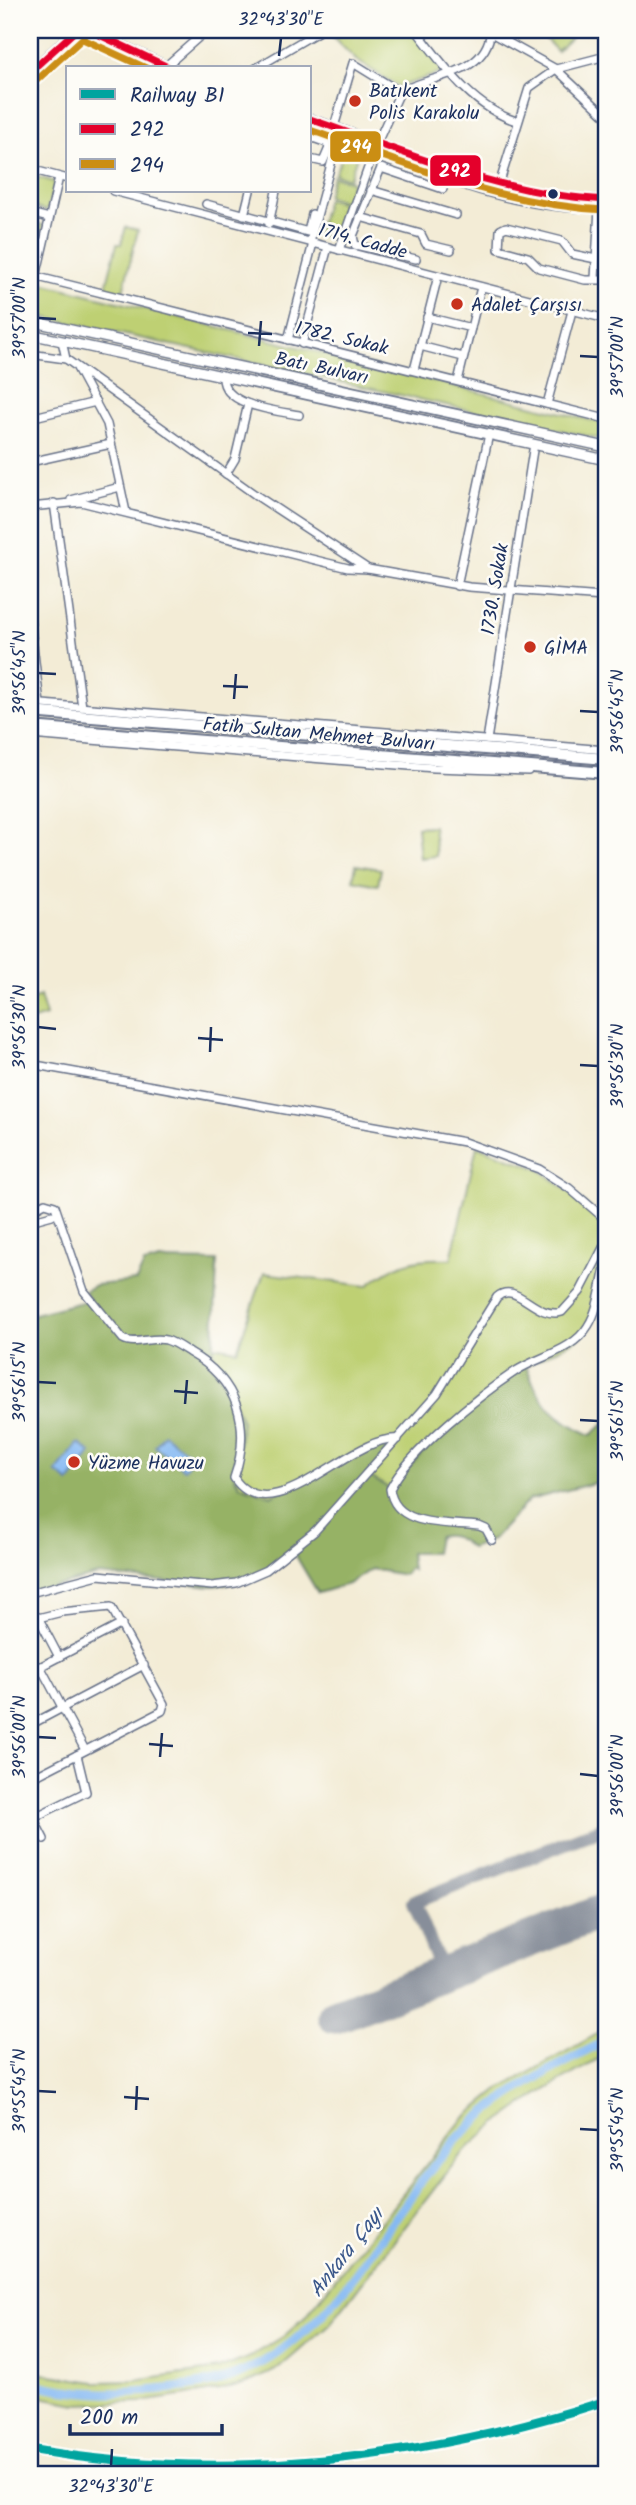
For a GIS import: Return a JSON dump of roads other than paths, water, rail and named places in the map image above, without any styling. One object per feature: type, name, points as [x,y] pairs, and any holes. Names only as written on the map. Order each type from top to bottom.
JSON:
[{"type":"highway","name":"Fatih Sultan Mehmet Bulvarı","points":[[30,712],[606,759]]},
{"type":"highway","name":"Fatih Sultan Mehmet Bulvarı","points":[[30,727],[606,773]]},
{"type":"main road","points":[[82,32],[162,66]]},
{"type":"main road","points":[[82,32],[145,66]]},
{"type":"main road","points":[[30,72],[82,32]]},
{"type":"main road","points":[[30,83],[82,32]]},
{"type":"main road","points":[[312,120],[472,187],[533,201],[603,208]]},
{"type":"main road","points":[[312,129],[499,185],[572,198],[606,200]]},
{"type":"main road","name":"Batı Bulvarı","points":[[30,321],[606,447]]},
{"type":"main road","name":"Batı Bulvarı","points":[[30,334],[606,460]]},
{"type":"street","points":[[169,66],[207,30]]},
{"type":"street","points":[[260,66],[321,30]]},
{"type":"street","points":[[416,30],[452,75],[492,112],[516,121]]},
{"type":"street","points":[[339,250],[375,147],[400,92],[452,75],[475,59],[491,32],[556,69],[606,116]]},
{"type":"street","points":[[499,185],[516,121],[529,88],[556,69],[606,57]]},
{"type":"street","points":[[334,127],[352,64],[400,92]]},
{"type":"street","points":[[598,108],[606,103]]},
{"type":"street","points":[[312,138],[327,143],[329,148],[323,162],[312,159]]},
{"type":"street","points":[[288,340],[338,138]]},
{"type":"street","points":[[416,259],[355,245],[353,236],[360,217],[382,167],[443,189]]},
{"type":"street","points":[[30,169],[66,179]]},
{"type":"street","points":[[33,276],[59,177]]},
{"type":"street","points":[[244,215],[250,192]]},
{"type":"street","points":[[267,231],[276,192]]},
{"type":"street","points":[[360,192],[370,192],[456,215]]},
{"type":"street","name":"1714. Cadde","points":[[138,194],[267,231],[606,320]]},
{"type":"street","points":[[206,204],[308,232],[312,214]]},
{"type":"street","points":[[595,279],[603,208]]},
{"type":"street","points":[[30,213],[49,218]]},
{"type":"street","points":[[360,217],[421,234],[426,244],[451,250]]},
{"type":"street","points":[[596,259],[572,254],[559,240],[506,227],[500,230],[499,249],[528,257],[539,268],[585,280],[606,280]]},
{"type":"street","points":[[302,344],[328,247]]},
{"type":"street","name":"1782. Sokak","points":[[33,276],[606,419]]},
{"type":"street","points":[[414,370],[438,276]]},
{"type":"street","points":[[457,381],[481,287]]},
{"type":"street","points":[[547,404],[572,311]]},
{"type":"street","points":[[427,317],[471,328]]},
{"type":"street","points":[[62,341],[66,359]]},
{"type":"street","points":[[420,346],[463,357]]},
{"type":"street","points":[[30,354],[66,359],[226,474],[368,569]]},
{"type":"street","points":[[77,368],[107,424],[126,512]]},
{"type":"street","points":[[223,376],[224,385],[247,404],[299,415]]},
{"type":"street","points":[[30,418],[96,402]]},
{"type":"street","points":[[226,474],[233,464],[247,404]]},
{"type":"street","points":[[457,586],[489,434]]},
{"type":"street","points":[[30,462],[111,443]]},
{"type":"street","name":"1730. Sokak","points":[[487,740],[534,444]]},
{"type":"street","points":[[65,502],[121,487]]},
{"type":"street","points":[[30,507],[81,502],[348,569],[368,569],[457,586],[605,598]]},
{"type":"street","points":[[54,503],[82,707]]},
{"type":"street","points":[[30,619],[40,704]]},
{"type":"street","points":[[30,703],[606,750]]},
{"type":"street","points":[[30,735],[434,768],[513,772],[555,769]]},
{"type":"street","points":[[440,737],[476,748]]},
{"type":"street","points":[[30,1064],[464,1142],[539,1169],[569,1188],[606,1220]]},
{"type":"street","points":[[30,1211],[44,1203],[55,1206],[84,1291],[123,1339],[128,1342],[158,1338],[169,1340],[203,1360],[223,1379],[240,1411],[242,1447],[234,1478],[247,1491],[271,1496],[288,1490],[363,1447],[398,1438]]},
{"type":"street","points":[[30,1222],[52,1216]]},
{"type":"street","points":[[30,1593],[98,1575],[212,1586],[241,1581],[266,1570],[315,1531],[447,1381],[496,1297],[501,1293],[513,1292],[544,1312],[562,1312],[580,1292],[606,1242]]},
{"type":"street","points":[[492,1540],[486,1529],[479,1526],[427,1522],[411,1517],[395,1504],[390,1489],[396,1478],[429,1442],[498,1384],[517,1370],[579,1338],[593,1316],[606,1264]]},
{"type":"street","points":[[30,1779],[162,1711],[164,1704],[113,1608],[108,1606],[34,1618],[59,1657]]},
{"type":"street","points":[[30,1672],[122,1624]]},
{"type":"street","points":[[30,1725],[144,1665]]},
{"type":"street","points":[[40,1666],[85,1750]]},
{"type":"street","points":[[30,1813],[41,1814],[84,1793],[87,1788],[77,1755]]},
{"type":"street","points":[[30,1813],[44,1839]]},
{"type":"water","name":"Yüzme Havuzu","points":[[164,1434],[193,1457],[184,1469],[155,1446]]},
{"type":"water","name":"Yüzme Havuzu","points":[[79,1443],[91,1453],[69,1482],[56,1472]]},
{"type":"waterway","name":"Ankara Çayı","points":[[30,2383],[98,2393],[166,2389],[230,2377],[276,2354],[308,2329],[336,2299],[437,2162],[464,2132],[513,2092],[606,2041]]},
{"type":"rail line","name":"B1","points":[[30,2449],[175,2465],[248,2465],[321,2460],[394,2451],[465,2438],[606,2401]]},
{"type":"place","name":"Batıkent Polis Karakolu","points":[[355,101]]},
{"type":"place","name":"Adalet Çarşısı","points":[[457,304]]},
{"type":"place","name":"GİMA","points":[[530,647]]},
{"type":"place","name":"Yüzme Havuzu","points":[[74,1462]]}]
